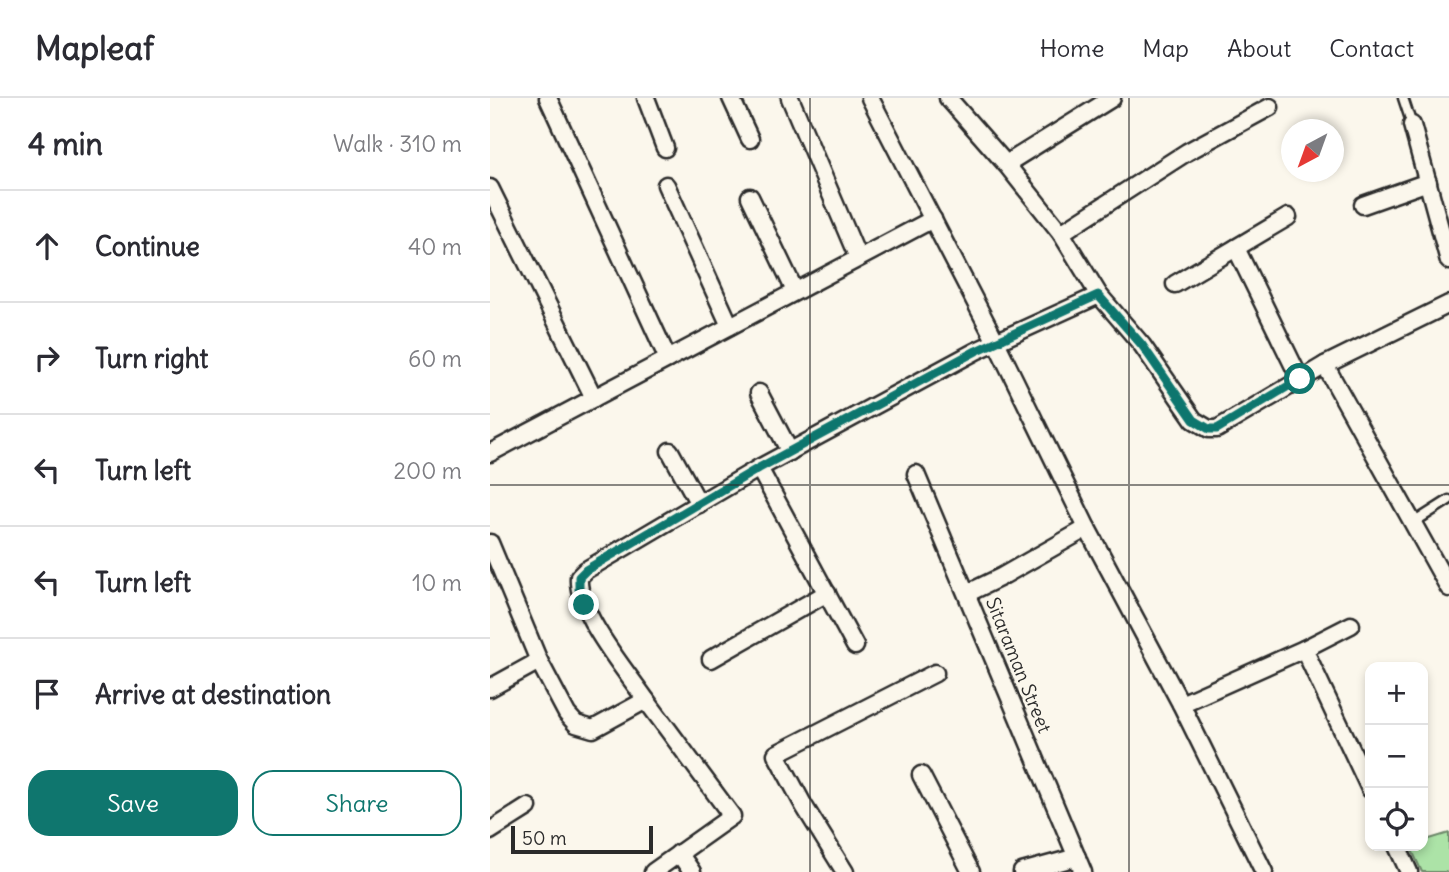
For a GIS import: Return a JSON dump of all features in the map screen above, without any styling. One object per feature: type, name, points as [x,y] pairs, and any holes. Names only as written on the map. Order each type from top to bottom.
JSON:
[{"type":"street","points":[[548,98],[668,359]]},
{"type":"street","points":[[646,98],[665,148]]},
{"type":"street","points":[[731,98],[750,139]]},
{"type":"street","points":[[790,98],[858,258]]},
{"type":"street","points":[[870,98],[996,342],[1087,528],[1181,704],[1265,872]]},
{"type":"street","points":[[1006,164],[1112,98]]},
{"type":"street","points":[[957,101],[1061,233],[1098,295],[1142,345],[1194,420],[1201,426],[1217,429],[1325,365],[1449,304]]},
{"type":"street","points":[[1061,233],[1187,152],[1270,107]]},
{"type":"street","points":[[1412,125],[1449,261]]},
{"type":"street","points":[[1363,205],[1427,182]]},
{"type":"street","points":[[666,185],[730,326]]},
{"type":"street","points":[[490,188],[594,398]]},
{"type":"street","points":[[750,197],[794,291]]},
{"type":"street","points":[[1175,284],[1288,217]]},
{"type":"street","points":[[490,453],[933,219]]},
{"type":"street","points":[[1236,248],[1300,379]]},
{"type":"street","points":[[653,872],[732,816],[646,701],[588,613],[579,589],[579,577],[586,570],[759,468],[996,342],[1098,295]]},
{"type":"street","points":[[1325,365],[1449,589]]},
{"type":"street","points":[[759,393],[790,452]]},
{"type":"street","points":[[670,451],[699,503]]},
{"type":"street","points":[[759,468],[855,646]]},
{"type":"street","name":"Sitaraman Street","points":[[916,474],[1080,865]]},
{"type":"street","points":[[968,593],[1087,528]]},
{"type":"street","points":[[490,543],[539,661],[567,714],[576,724],[593,729],[646,701]]},
{"type":"street","points":[[711,659],[827,593]]},
{"type":"street","points":[[1181,704],[1351,625]]},
{"type":"street","points":[[1304,649],[1370,788]]},
{"type":"street","points":[[490,688],[539,661]]},
{"type":"street","points":[[845,872],[776,754],[935,673]]},
{"type":"street","points":[[921,775],[971,872]]},
{"type":"street","points":[[490,831],[528,807]]},
{"type":"street","points":[[1399,851],[1409,872]]},
{"type":"street","points":[[679,853],[692,872]]},
{"type":"street","points":[[1022,872],[1080,865]]},
{"type":"lane","points":[[1403,98],[1412,125]]},
{"type":"lane","points":[[1413,523],[1449,500]]},
{"type":"green space","points":[[1449,833],[1449,872],[1422,872],[1412,851],[1428,851],[1428,839]]},
{"type":"route","points":[[584,605],[578,583],[579,577],[586,570],[759,468],[976,351],[1098,295],[1142,345],[1194,420],[1201,426],[1217,429],[1300,379]]}]
